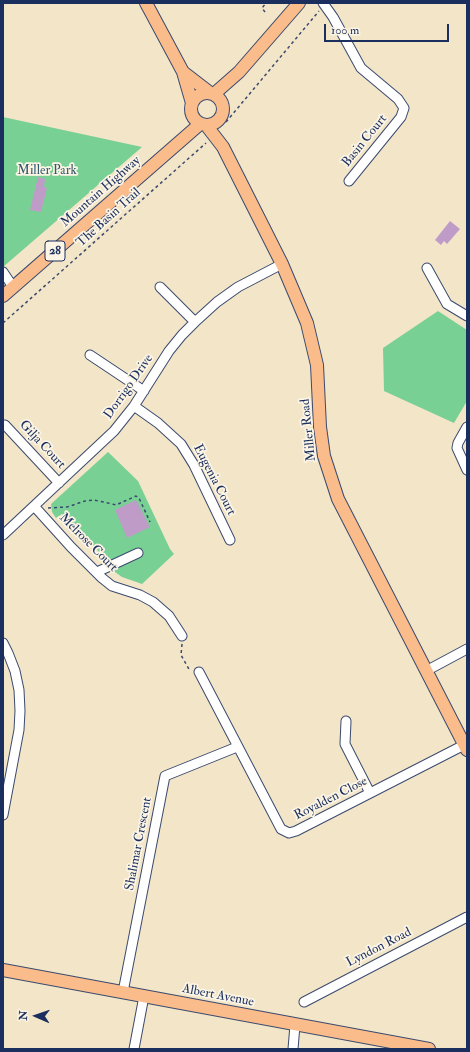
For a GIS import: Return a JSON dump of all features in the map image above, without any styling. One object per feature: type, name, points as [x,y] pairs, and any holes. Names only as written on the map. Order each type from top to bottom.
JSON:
[{"type":"main road","points":[[146,3],[183,72],[192,116],[195,121],[203,125]]},
{"type":"main road","points":[[215,96],[239,72],[299,3]]},
{"type":"main road","points":[[183,72],[215,96],[223,107],[223,121]]},
{"type":"main road","points":[[182,140],[191,106],[195,98],[201,93],[215,96]]},
{"type":"main road","name":"28","points":[[203,125],[223,121]]},
{"type":"main road","name":"Miller Road","points":[[221,142],[223,121]]},
{"type":"main road","name":"Miller Road","points":[[203,125],[221,142],[282,264],[307,323],[317,365],[320,427],[324,456],[338,499],[466,748]]},
{"type":"main road","name":"Mountain Highway","points":[[3,296],[182,140],[203,125]]},
{"type":"main road","name":"Albert Avenue","points":[[3,970],[429,1049]]},
{"type":"street","name":"Basin Court","points":[[321,7],[333,17],[361,68],[398,99],[404,108],[401,117],[349,181]]},
{"type":"street","name":"Dorrigo Drive","points":[[3,535],[114,431],[134,406],[169,351],[195,322],[217,302],[238,286],[282,264]]},
{"type":"street","points":[[427,268],[447,304],[467,316]]},
{"type":"street","points":[[3,272],[14,288]]},
{"type":"street","points":[[160,287],[195,322]]},
{"type":"street","points":[[90,355],[144,391]]},
{"type":"street","name":"Eugenia Court","points":[[134,406],[158,422],[181,444],[194,465],[230,540]]},
{"type":"street","name":"Gilja Court","points":[[6,425],[59,482]]},
{"type":"street","points":[[467,427],[458,443],[457,448],[467,470]]},
{"type":"street","name":"Melrose Court","points":[[34,506],[71,547],[112,586],[140,595],[153,602],[169,616],[182,636]]},
{"type":"street","points":[[97,572],[138,553]]},
{"type":"street","points":[[3,643],[15,671],[19,690],[20,711],[19,730],[3,815]]},
{"type":"street","points":[[426,671],[467,649]]},
{"type":"street","name":"Royalden Close","points":[[196,674],[281,830],[288,833],[296,831],[370,793],[466,748]]},
{"type":"street","points":[[346,721],[345,744],[370,793]]},
{"type":"street","name":"Shalimar Crescent","points":[[123,992],[165,776],[237,747]]},
{"type":"street","name":"Lyndon Road","points":[[304,1002],[467,917]]},
{"type":"street","points":[[134,1049],[144,996]]},
{"type":"street","points":[[293,1049],[295,1025]]},
{"type":"path","points":[[265,12],[262,8],[266,3]]},
{"type":"path","points":[[223,121],[321,7]]},
{"type":"path","name":"The Basin Trail","points":[[3,323],[208,141]]},
{"type":"path","points":[[46,508],[67,507],[93,500],[116,505],[136,496],[139,498],[150,522]]},
{"type":"path","points":[[182,636],[181,655],[196,674]]},
{"type":"green space","name":"Miller Park","points":[[3,117],[142,147],[3,267]]},
{"type":"green space","points":[[438,311],[467,330],[467,401],[454,423],[384,391],[383,348]]},
{"type":"green space","points":[[108,452],[138,481],[170,549],[174,554],[142,584],[122,577],[101,562],[104,557],[62,514],[56,518],[52,512],[51,504]]},
{"type":"building","points":[[38,177],[45,179],[44,187],[47,188],[41,212],[30,210]]},
{"type":"building","points":[[450,221],[460,229],[447,244],[444,241],[441,245],[435,240]]},
{"type":"building","points":[[136,500],[150,527],[127,538],[115,510]]}]
